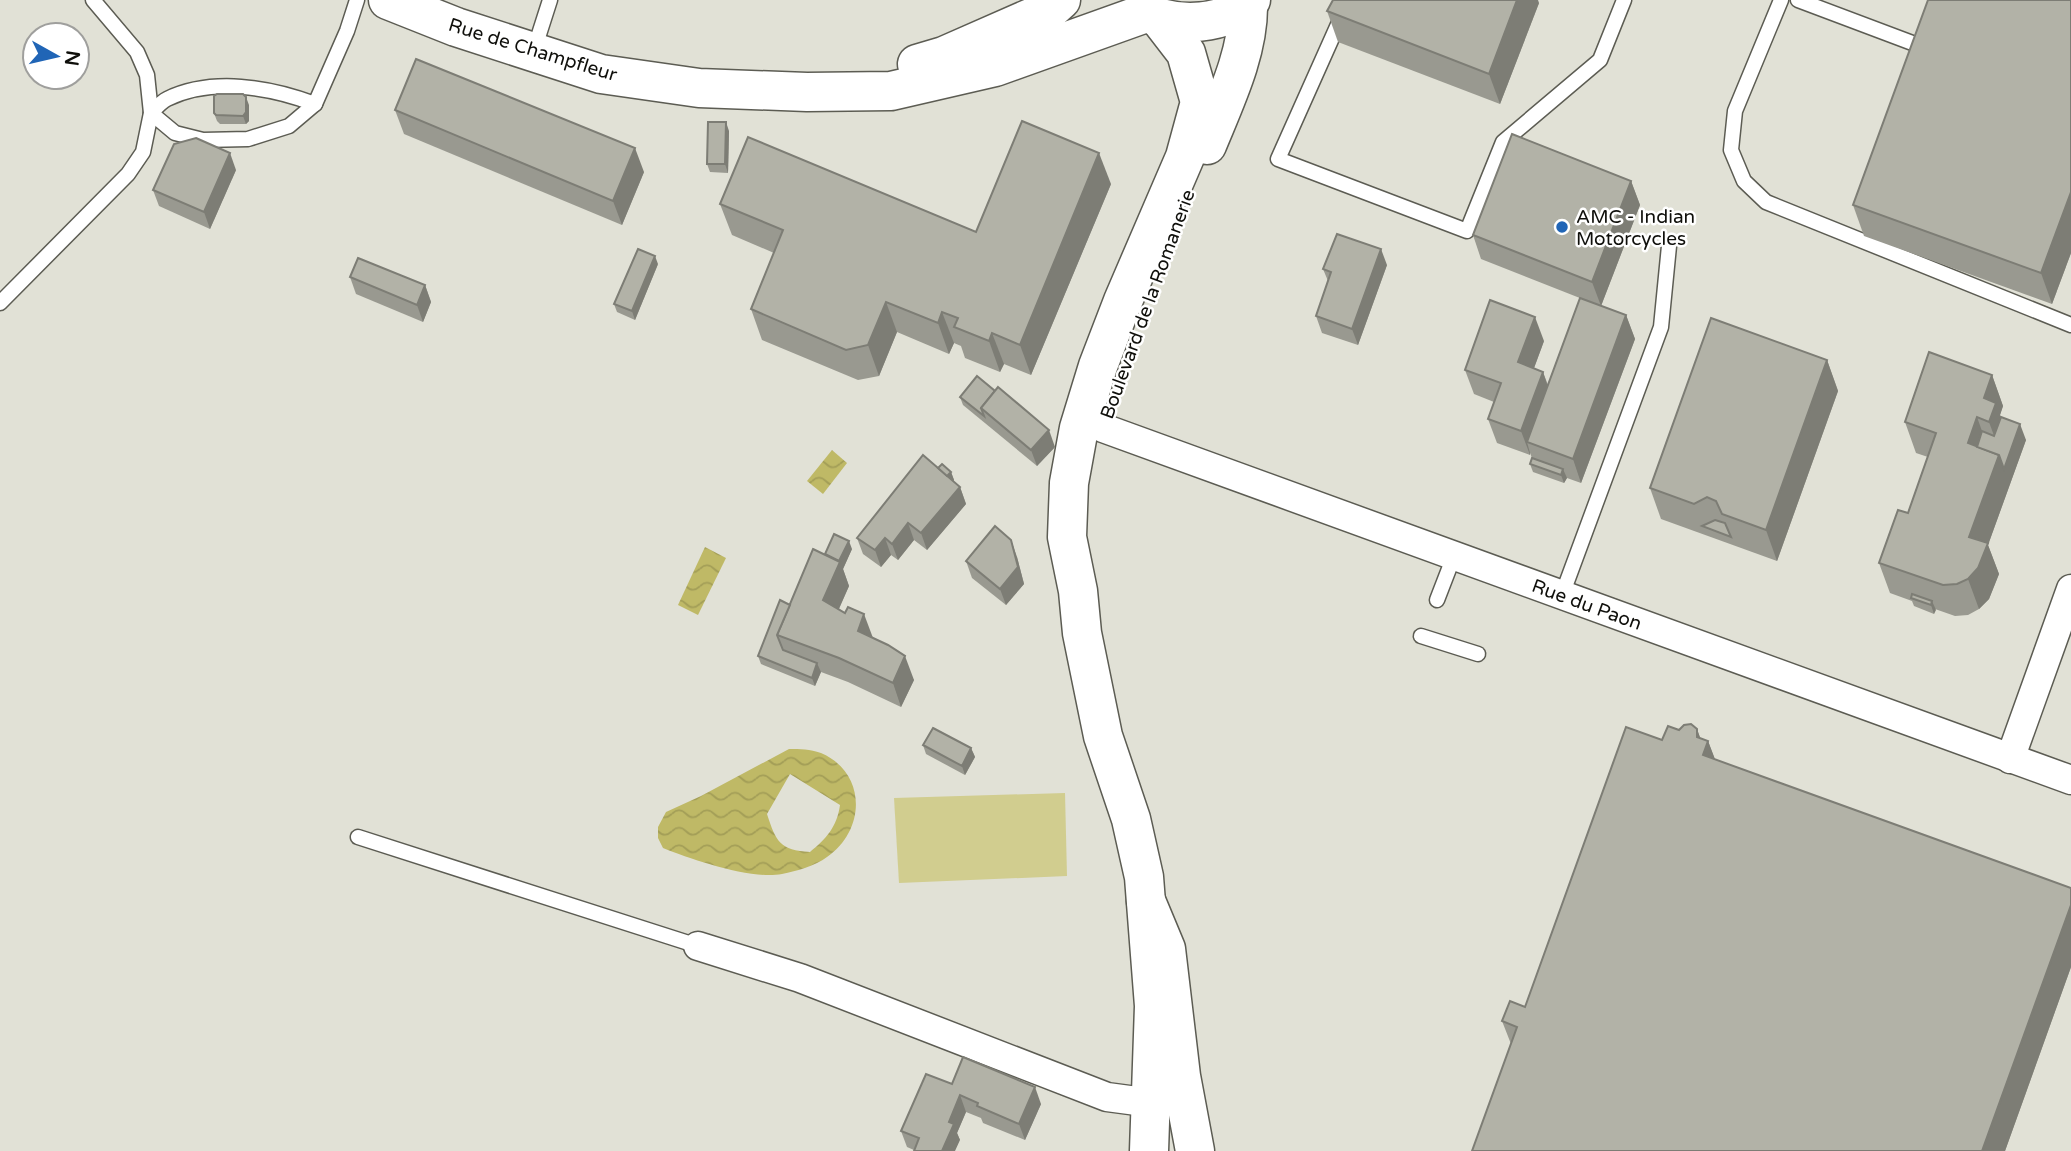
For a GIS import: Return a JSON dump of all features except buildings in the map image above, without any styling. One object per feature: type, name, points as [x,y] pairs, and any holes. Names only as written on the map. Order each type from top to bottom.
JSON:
[{"type":"main road","name":"Rue de Champfleur","points":[[388,0],[456,27],[601,74],[699,88],[807,93],[891,91],[995,67],[1144,10]]},
{"type":"main road","name":"Rue de Champfleur","points":[[807,93],[944,56],[1051,9],[1061,0]]},
{"type":"main road","points":[[1144,10],[1190,23],[1220,18],[1250,2]]},
{"type":"main road","name":"Boulevard de la Romanerie","points":[[1078,591],[1091,484],[1119,373],[1175,222],[1224,105],[1248,24],[1250,2]]},
{"type":"main road","name":"Boulevard de la Romanerie","points":[[1078,591],[1067,537],[1069,483],[1079,428],[1098,366],[1123,301],[1185,157],[1200,102],[1186,53],[1144,10]]},
{"type":"main road","points":[[1078,591],[1082,633],[1103,736],[1130,819],[1144,877],[1154,1006],[1149,1151]]},
{"type":"main road","points":[[1146,901],[1166,949],[1181,1076],[1195,1151]]},
{"type":"street","name":"Rue du Paon","points":[[1103,428],[2071,780]]},
{"type":"street","points":[[2010,759],[2071,589]]},
{"type":"street","points":[[698,946],[800,978],[1107,1097],[1152,1103]]},
{"type":"lane","points":[[0,303],[134,169],[143,152],[151,113],[147,75],[137,52],[93,0]]},
{"type":"lane","points":[[151,113],[175,133],[203,140],[243,140],[289,126],[315,104],[347,31],[357,0]]},
{"type":"lane","points":[[533,52],[550,0]]},
{"type":"lane","points":[[1349,0],[1278,159],[1467,231],[1503,142],[1600,60],[1624,0]]},
{"type":"lane","points":[[1781,0],[1735,111],[1731,150],[1744,181],[1766,202],[2071,325]]},
{"type":"lane","points":[[1798,0],[1923,47]]},
{"type":"lane","points":[[151,113],[164,100],[200,88],[243,87],[290,94],[315,104]]},
{"type":"lane","points":[[1562,595],[1661,327],[1669,246]]},
{"type":"lane","points":[[1437,600],[1454,556]]},
{"type":"lane","points":[[1421,636],[1478,654]]},
{"type":"lane","points":[[358,837],[698,946]]},
{"type":"shaded area","points":[[1065,793],[1067,876],[899,883],[894,798]]},
{"type":"water","points":[[832,450],[847,463],[823,494],[807,481]]},
{"type":"water","points":[[705,547],[726,558],[698,615],[678,605]]},
{"type":"water","points":[[789,749],[801,749],[821,753],[836,762],[847,774],[856,802],[849,832],[840,846],[827,857],[800,870],[769,875],[722,868],[663,848],[658,838],[658,827],[666,812]],"holes":[[[790,774],[840,805],[830,832],[810,852],[792,849],[781,843],[767,814]]]},
{"type":"place","name":"AMC - Indian Motorcycles","points":[[1562,227]]}]
